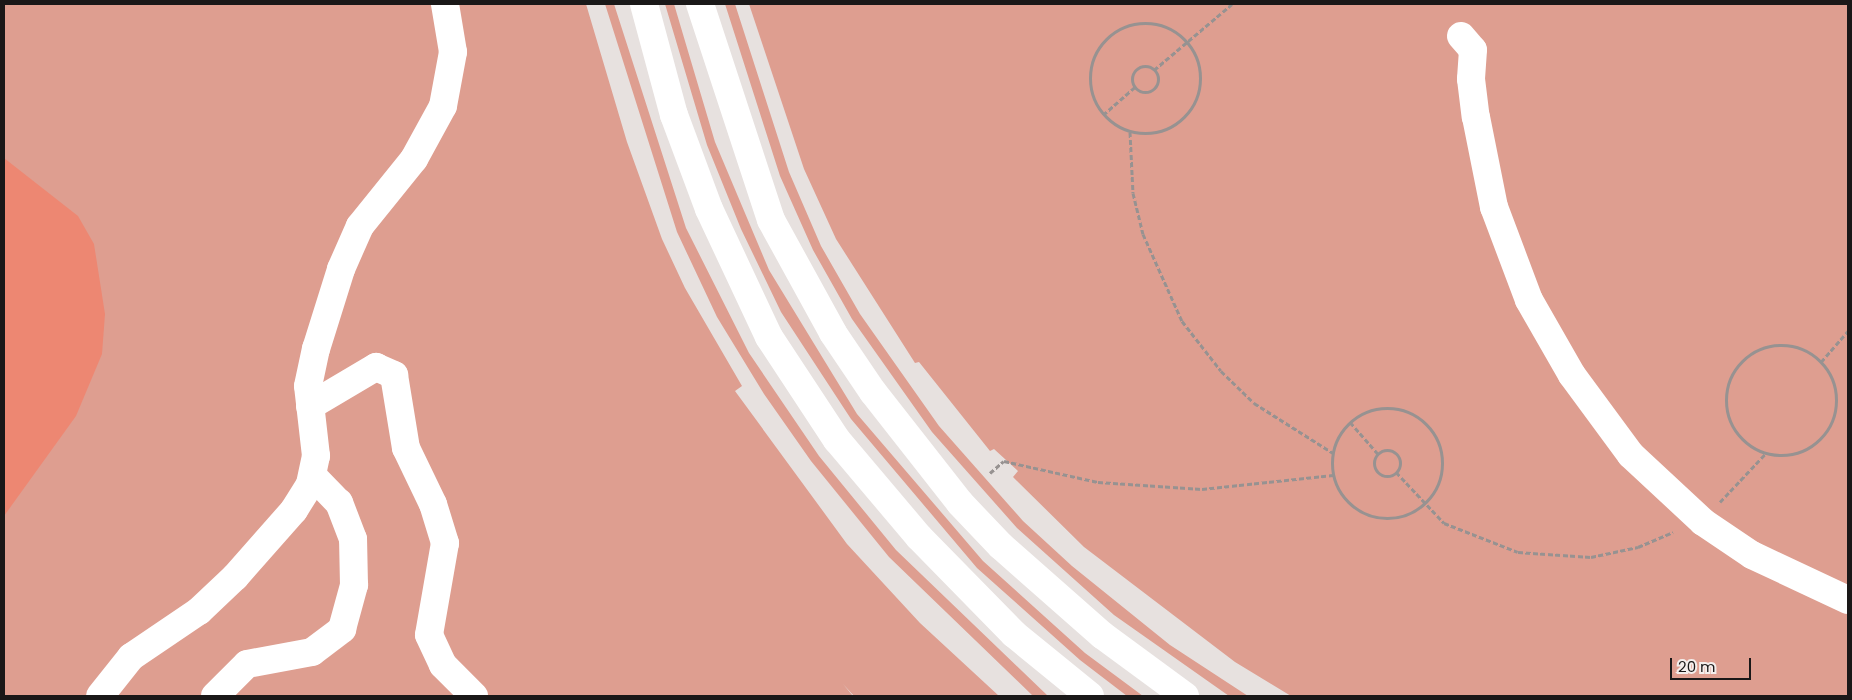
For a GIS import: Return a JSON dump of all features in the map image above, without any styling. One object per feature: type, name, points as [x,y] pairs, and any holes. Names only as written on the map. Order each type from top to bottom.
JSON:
[{"type":"street","points":[[100,696],[131,657],[200,611],[235,577],[294,510],[313,476],[316,456],[310,406],[313,358],[351,244],[414,159],[443,106],[453,52],[445,4]]},
{"type":"street","points":[[644,4],[674,115],[709,210],[769,337],[837,440],[919,537],[1014,634],[1090,696]]},
{"type":"street","points":[[700,4],[771,220],[795,269],[873,392],[960,503],[1001,546],[1102,635],[1185,696]]},
{"type":"street","points":[[1461,36],[1473,50],[1471,79],[1492,198],[1529,300],[1572,375],[1617,438],[1645,470],[1698,517],[1752,556],[1848,600]]},
{"type":"street","points":[[310,406],[376,367],[394,375],[405,443],[434,504],[445,543],[429,635],[443,665],[474,696]]},
{"type":"street","points":[[215,696],[247,664],[312,652],[342,629],[354,585],[353,539],[339,503],[313,476]]},
{"type":"path","points":[[1135,87],[1132,81],[1136,69],[1154,70],[1232,4]]},
{"type":"path","points":[[1148,23],[1176,32],[1186,42],[1199,67],[1197,96],[1191,109],[1170,128],[1130,132],[1103,115],[1095,103],[1089,75],[1098,48],[1108,37],[1134,24],[1148,23]]},
{"type":"path","points":[[1103,115],[1135,87],[1153,88],[1154,70]]},
{"type":"path","points":[[1130,132],[1131,177],[1143,234],[1182,321],[1220,371],[1254,403],[1333,453]]},
{"type":"path","points":[[1821,362],[1848,331]]},
{"type":"path","points":[[1768,346],[1797,346],[1821,362],[1835,387],[1834,416],[1828,429],[1807,449],[1766,454],[1751,447],[1732,426],[1726,398],[1734,371],[1755,351],[1768,346]]},
{"type":"path","points":[[1390,408],[1417,416],[1428,426],[1437,438],[1442,466],[1437,487],[1424,504],[1398,518],[1370,516],[1346,500],[1333,475],[1333,453],[1350,422],[1369,411],[1390,408]]},
{"type":"path","points":[[1350,422],[1378,454],[1378,472],[1396,472]]},
{"type":"path","points":[[1378,454],[1384,450],[1397,454],[1396,472],[1424,504],[1444,523],[1493,545],[1555,557],[1631,549],[1698,517],[1732,492],[1766,454]]},
{"type":"path","points":[[990,473],[1004,461],[1098,482],[1202,489],[1260,486],[1333,475]]},
{"type":"shaded area","points":[[4,4],[586,4],[627,142],[662,239],[685,288],[742,386],[735,391],[847,544],[920,623],[999,696],[854,696],[843,684],[853,696],[4,696]]},
{"type":"shaded area","points":[[605,4],[614,4],[686,228],[749,353],[819,456],[896,550],[1048,696],[1033,696],[889,557],[811,461],[764,394],[717,317],[677,232]]},
{"type":"shaded area","points":[[665,4],[674,4],[715,142],[769,270],[857,414],[983,561],[1085,653],[1143,696],[1127,696],[1080,660],[977,568],[851,419],[781,312],[741,229],[707,145]]},
{"type":"shaded area","points":[[725,4],[735,4],[789,172],[821,246],[860,314],[939,426],[1023,521],[1072,566],[1170,645],[1248,696],[1229,696],[1114,615],[1017,528],[932,432],[852,319],[813,250],[780,176]]},
{"type":"shaded area","points":[[749,4],[1848,4],[1848,696],[1291,696],[1235,662],[1084,547],[1013,477],[1018,471],[994,449],[990,451],[919,362],[915,363],[836,239],[804,169]]},
{"type":"shaded area","points":[[4,158],[78,216],[94,244],[105,314],[102,354],[76,416],[4,516]]}]
